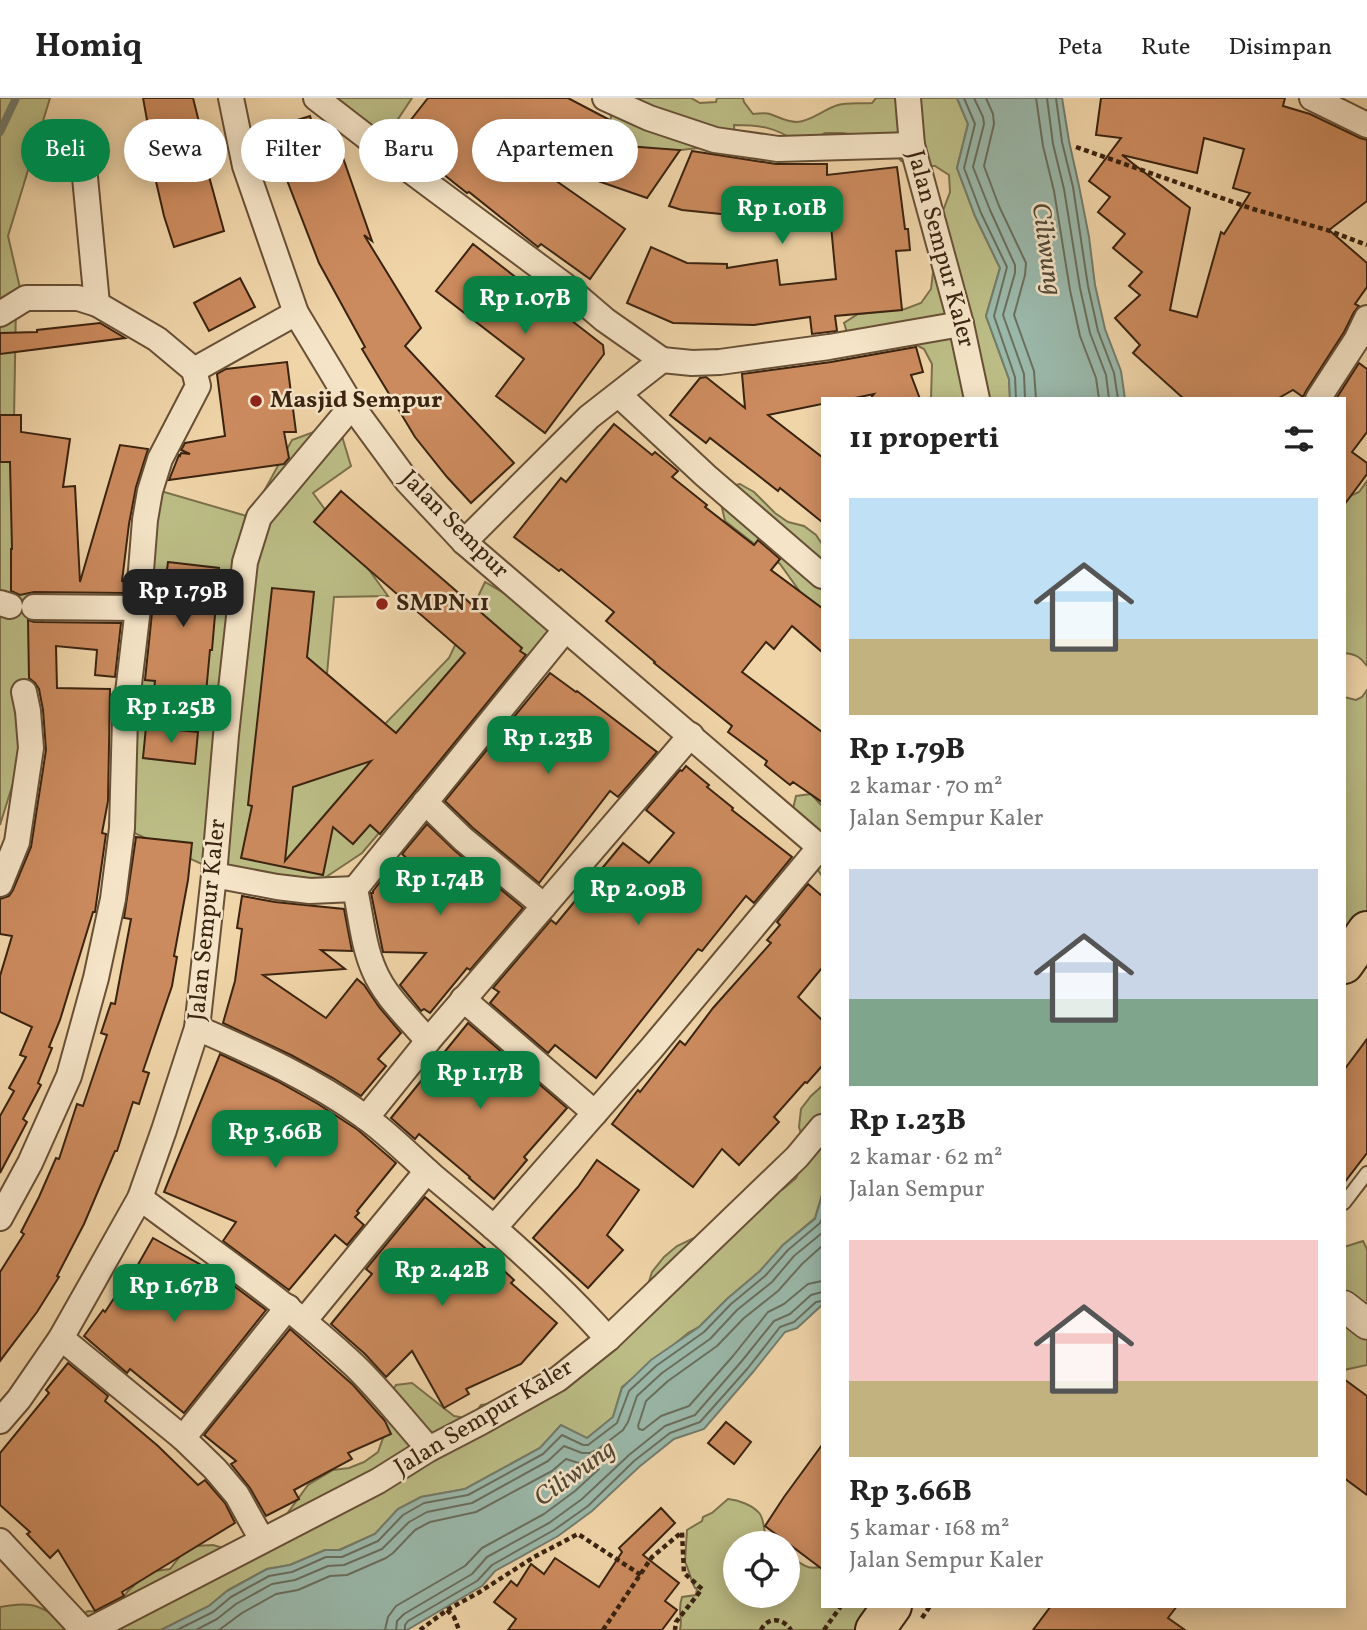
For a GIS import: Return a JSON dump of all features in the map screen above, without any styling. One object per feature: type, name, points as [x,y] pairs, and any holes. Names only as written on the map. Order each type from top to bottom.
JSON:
[{"type":"main road","points":[[1346,961],[1367,931]]},
{"type":"main road","points":[[875,1630],[891,1608]]},
{"type":"street","name":"Jalan Sempur","points":[[232,98],[245,166],[296,313],[352,406],[407,481],[464,542],[821,848]]},
{"type":"street","points":[[317,98],[564,285],[605,320],[662,360],[720,362],[829,347],[961,324]]},
{"type":"street","points":[[604,98],[649,118],[716,140],[778,149],[912,145]]},
{"type":"street","name":"Jalan Sempur Kaler","points":[[908,98],[912,145],[961,324],[977,397]]},
{"type":"street","points":[[1312,98],[1367,125]]},
{"type":"street","points":[[86,182],[97,304]]},
{"type":"street","points":[[0,314],[26,298],[78,298],[97,304],[157,339],[194,370],[198,386],[160,459],[145,520],[125,718],[122,828],[113,898],[96,978],[69,1076],[30,1163],[0,1218]]},
{"type":"street","points":[[194,370],[296,313]]},
{"type":"street","points":[[1319,397],[1357,339],[1367,318]]},
{"type":"street","points":[[464,542],[589,417],[662,360]]},
{"type":"street","points":[[619,395],[706,476],[821,575]]},
{"type":"street","name":"Jalan Sempur Kaler","points":[[0,1420],[19,1399],[61,1338],[140,1198],[164,1130],[197,1028],[245,562],[259,517],[352,406]]},
{"type":"street","points":[[15,605],[138,608]]},
{"type":"street","points":[[214,875],[299,890],[355,889],[565,630]]},
{"type":"street","points":[[0,884],[18,842],[31,748],[24,692]]},
{"type":"street","points":[[366,1118],[463,999],[691,735]]},
{"type":"street","points":[[425,803],[463,839],[544,906]]},
{"type":"street","points":[[494,1228],[821,848]]},
{"type":"street","points":[[355,889],[374,972],[386,991],[428,1041]]},
{"type":"street","points":[[463,999],[595,1113]]},
{"type":"street","points":[[197,1028],[266,1059],[366,1118],[494,1228],[608,1339]]},
{"type":"street","name":"Jalan Sempur Kaler","points":[[90,1630],[378,1480],[558,1379],[608,1339],[797,1157],[821,1128]]},
{"type":"street","points":[[183,1438],[427,1171]]},
{"type":"street","points":[[140,1198],[296,1314],[355,1366],[429,1449]]},
{"type":"street","points":[[1346,1308],[1367,1324]]},
{"type":"street","points":[[61,1338],[183,1438],[215,1469],[237,1495],[262,1540]]},
{"type":"street","points":[[0,1541],[83,1630]]},
{"type":"lane","points":[[1346,1200],[1367,1173]]},
{"type":"path","points":[[1076,147],[1253,209],[1327,230],[1367,245]]},
{"type":"path","points":[[603,1630],[652,1557],[682,1532],[684,1573],[702,1589],[676,1622],[675,1630]]},
{"type":"path","points":[[420,1630],[447,1610],[534,1557],[578,1534],[641,1575]]},
{"type":"path","points":[[824,1630],[840,1608]]},
{"type":"path","points":[[447,1610],[454,1617],[459,1630]]},
{"type":"path","points":[[761,1630],[772,1620],[782,1621],[791,1630]]},
{"type":"green space","points":[[0,98],[50,98],[44,119],[21,119],[21,182],[24,182],[8,236],[20,288],[16,303],[14,420],[43,540],[42,664],[14,780],[0,825]]},
{"type":"green space","points":[[336,98],[412,98],[398,119],[363,119]]},
{"type":"green space","points":[[610,98],[691,98],[700,103],[716,102],[717,98],[743,98],[753,114],[768,113],[797,122],[838,105],[872,103],[876,98],[957,98],[968,124],[957,168],[975,216],[1000,268],[986,316],[1009,379],[1010,397],[931,397],[932,364],[924,349],[909,341],[878,351],[863,350],[850,339],[844,323],[858,314],[905,309],[921,303],[931,289],[933,272],[930,239],[950,192],[949,175],[935,166],[919,166],[901,161],[890,146],[843,133],[825,133],[812,140],[797,142],[767,128],[734,125],[735,140],[729,153],[713,153],[698,148],[664,152],[638,147],[638,119],[611,119]]},
{"type":"green space","points":[[338,423],[351,466],[313,493],[388,596],[334,597],[327,674],[385,724],[449,658],[485,582],[557,624],[362,853],[320,881],[219,872],[117,825],[154,489],[250,517],[292,440]]},
{"type":"green space","points":[[1367,481],[1367,666],[1357,656],[1346,653],[1346,498],[1359,492]]},
{"type":"green space","points":[[740,484],[754,492],[788,522],[804,526],[816,535],[821,542],[821,613],[811,607],[780,564],[725,521],[721,503],[725,487]]},
{"type":"green space","points":[[1367,690],[1367,931],[1346,961],[1346,698],[1356,700]]},
{"type":"green space","points":[[811,794],[821,805],[821,875],[813,863],[792,813],[796,796]]},
{"type":"green space","points":[[821,1087],[821,1198],[815,1218],[783,1245],[760,1271],[699,1327],[622,1387],[613,1417],[586,1439],[561,1425],[540,1448],[465,1489],[421,1497],[398,1509],[375,1534],[339,1550],[325,1550],[290,1565],[267,1569],[228,1590],[209,1606],[161,1630],[0,1630],[0,1607],[21,1604],[36,1606],[69,1623],[88,1611],[103,1612],[118,1604],[141,1579],[155,1571],[170,1569],[181,1555],[195,1546],[213,1545],[230,1550],[276,1529],[308,1485],[333,1470],[364,1462],[378,1452],[384,1435],[383,1417],[387,1399],[396,1385],[412,1383],[454,1416],[471,1419],[481,1405],[498,1403],[558,1369],[600,1328],[646,1291],[652,1272],[677,1246],[711,1234],[766,1195],[783,1189],[796,1178],[804,1162],[804,1144],[799,1127],[801,1109]]},
{"type":"green space","points":[[1363,1241],[1367,1249],[1367,1365],[1346,1370],[1346,1246]]},
{"type":"green space","points":[[728,1499],[753,1508],[762,1519],[765,1531],[723,1531],[723,1608],[800,1608],[800,1563],[812,1568],[821,1566],[821,1608],[871,1608],[862,1614],[855,1630],[680,1630],[682,1597],[696,1595],[697,1588],[693,1585],[685,1562],[687,1530],[702,1521],[703,1517]]},
{"type":"water","name":"Ciliwung","points":[[957,98],[1062,98],[1089,237],[1095,285],[1105,329],[1121,371],[1125,397],[1010,397],[1009,379],[986,316],[1000,268],[975,216],[957,168],[968,124]]},
{"type":"water","name":"Ciliwung","points":[[821,1198],[821,1306],[797,1328],[785,1332],[704,1429],[674,1439],[592,1511],[558,1536],[495,1571],[482,1586],[407,1630],[161,1630],[209,1606],[227,1591],[267,1569],[290,1565],[325,1550],[340,1550],[375,1534],[398,1509],[421,1497],[465,1489],[540,1448],[561,1425],[587,1438],[613,1417],[622,1388],[651,1360],[699,1327],[760,1271],[783,1245],[815,1219]]},
{"type":"building","points":[[143,98],[193,98],[198,119],[147,119]]},
{"type":"building","points":[[428,98],[568,98],[608,119],[472,119],[472,182],[558,182],[625,229],[590,279],[541,244],[538,247],[453,182],[458,182],[458,119],[412,119]]},
{"type":"building","points":[[1101,98],[1285,98],[1283,106],[1310,114],[1367,140],[1367,201],[1329,230],[1367,263],[1367,287],[1355,304],[1359,306],[1344,332],[1303,397],[1293,390],[1281,397],[1182,397],[1133,353],[1140,345],[1115,318],[1140,295],[1129,286],[1142,272],[1113,248],[1125,234],[1098,212],[1110,197],[1089,181],[1121,138],[1096,135]],"holes":[[[1204,138],[1244,149],[1233,188],[1250,193],[1224,234],[1221,232],[1197,317],[1170,310],[1190,208],[1122,155],[1197,173]]]},
{"type":"building","points":[[638,147],[680,150],[647,198],[601,182],[638,182]]},
{"type":"building","points":[[692,151],[776,164],[827,164],[827,175],[897,167],[910,250],[896,251],[902,310],[835,316],[837,331],[812,334],[810,317],[754,325],[673,323],[627,303],[651,247],[687,263],[727,264],[727,268],[777,260],[780,285],[836,279],[830,215],[721,214],[669,206]]},
{"type":"building","points":[[345,164],[372,241],[364,235],[421,328],[405,346],[514,463],[471,503],[415,437],[362,349],[365,347],[319,263],[288,182],[345,182]]},
{"type":"building","points":[[156,182],[211,182],[224,231],[174,247]]},
{"type":"building","points":[[473,244],[603,345],[604,354],[545,433],[496,396],[524,359],[436,291]]},
{"type":"building","points":[[240,278],[255,307],[209,331],[194,303]]},
{"type":"building","points":[[100,323],[125,338],[0,354],[0,333],[37,332]]},
{"type":"building","points":[[916,347],[923,372],[911,375],[919,397],[872,397],[874,394],[860,397],[821,397],[821,404],[768,415],[821,456],[821,521],[710,438],[706,443],[670,415],[700,378],[706,377],[745,408],[742,374]]},
{"type":"building","name":"Masjid Sempur","points":[[287,362],[296,432],[284,432],[289,458],[284,464],[169,480],[179,455],[190,454],[181,450],[185,443],[225,436],[217,374],[226,369]]},
{"type":"building","points":[[1359,363],[1367,369],[1367,432],[1352,452],[1367,463],[1367,474],[1346,502],[1346,397],[1337,397]]},
{"type":"building","points":[[0,415],[21,415],[21,432],[70,439],[63,487],[75,486],[80,582],[120,445],[148,449],[136,487],[129,524],[122,581],[125,582],[124,593],[34,592],[20,595],[11,591],[10,462],[0,462]]},
{"type":"building","points":[[614,424],[652,455],[655,452],[678,471],[672,477],[707,505],[705,507],[754,545],[758,540],[780,559],[771,570],[821,607],[821,651],[792,626],[774,649],[766,642],[742,672],[821,731],[821,801],[793,782],[790,785],[765,765],[767,761],[728,732],[732,726],[606,621],[614,612],[561,569],[559,571],[514,537],[561,478],[566,482]]},
{"type":"building","points":[[341,491],[522,648],[520,651],[526,655],[380,834],[370,825],[353,844],[333,827],[323,875],[241,858],[252,806],[248,805],[272,588],[314,592],[307,657],[396,733],[465,653],[314,522]],"holes":[[[371,761],[285,861],[293,787]]]},
{"type":"building","points":[[168,562],[219,568],[206,693],[154,689],[155,681],[145,680],[155,584],[165,585]]},
{"type":"building","points":[[28,620],[121,623],[115,677],[95,675],[97,650],[56,646],[57,688],[110,689],[108,801],[102,833],[106,834],[95,912],[49,1047],[52,1048],[38,1083],[41,1085],[23,1119],[27,1122],[0,1173],[0,1116],[14,1091],[9,1088],[26,1057],[20,1055],[32,1027],[0,1012],[0,976],[12,936],[0,934],[0,899],[9,896],[13,890],[31,847],[46,750],[39,689],[29,678]]},
{"type":"building","points":[[550,673],[657,752],[618,797],[610,791],[539,883],[445,801]]},
{"type":"building","points":[[146,727],[198,732],[195,764],[143,758]]},
{"type":"building","points":[[686,766],[709,785],[707,787],[733,808],[732,810],[792,857],[754,903],[746,896],[702,951],[698,949],[596,1078],[555,1045],[548,1053],[490,1003],[499,992],[493,988],[551,920],[556,924],[623,843],[649,863],[674,833],[646,810]]},
{"type":"building","points":[[427,824],[523,908],[470,970],[467,968],[430,1013],[424,1009],[421,1011],[400,985],[426,953],[383,952],[371,893],[384,877],[423,873],[402,854]]},
{"type":"building","points":[[136,837],[192,843],[174,956],[177,957],[172,986],[143,1071],[149,1073],[139,1104],[133,1102],[117,1151],[84,1224],[57,1276],[59,1277],[37,1312],[0,1361],[0,1272],[24,1234],[21,1232],[56,1158],[59,1159],[77,1104],[83,1106],[107,1035],[101,1033],[111,1003],[115,1004],[131,919],[124,918]]},
{"type":"building","points":[[808,884],[821,895],[821,969],[798,997],[821,1019],[821,1067],[774,1117],[779,1122],[739,1165],[722,1149],[693,1187],[612,1124],[680,1041],[685,1045],[713,1008],[771,943],[767,940],[780,925],[777,922]]},
{"type":"building","points":[[242,896],[344,909],[352,951],[321,950],[345,969],[263,975],[326,1018],[357,979],[364,985],[401,1033],[378,1059],[386,1066],[361,1096],[291,1055],[223,1023],[235,981],[242,929],[237,928]]},
{"type":"building","points":[[468,1023],[567,1108],[524,1157],[527,1160],[494,1199],[419,1134],[415,1139],[391,1118]]},
{"type":"building","points":[[1367,1039],[1367,1153],[1346,1180],[1346,1067]]},
{"type":"building","points":[[220,1054],[318,1104],[358,1130],[396,1163],[357,1211],[359,1213],[355,1217],[364,1225],[347,1245],[335,1235],[289,1290],[223,1241],[236,1222],[164,1192]]},
{"type":"building","points":[[597,1160],[639,1190],[607,1235],[623,1250],[588,1288],[533,1238],[578,1187]]},
{"type":"building","points":[[425,1197],[485,1248],[483,1251],[514,1280],[511,1283],[557,1323],[521,1364],[466,1389],[469,1394],[444,1408],[412,1351],[386,1377],[331,1324],[372,1274],[366,1269]]},
{"type":"building","points":[[153,1238],[205,1267],[206,1265],[266,1310],[184,1413],[130,1369],[127,1373],[84,1336],[103,1310],[105,1312],[133,1269],[135,1270]]},
{"type":"building","points":[[290,1329],[353,1385],[385,1421],[391,1434],[348,1453],[352,1459],[294,1490],[299,1499],[266,1516],[250,1488],[231,1464],[236,1461],[204,1435]]},
{"type":"building","points":[[68,1363],[108,1396],[105,1401],[158,1446],[198,1485],[205,1480],[225,1503],[235,1523],[122,1592],[124,1596],[95,1611],[58,1550],[50,1558],[27,1534],[30,1532],[0,1505],[0,1453],[49,1393],[46,1390]]},
{"type":"building","points":[[1346,1380],[1367,1396],[1367,1495],[1346,1479]]},
{"type":"building","points":[[726,1422],[751,1442],[734,1464],[708,1443]]},
{"type":"building","points":[[821,1446],[821,1568],[800,1552],[800,1531],[772,1531],[765,1526]]},
{"type":"building","points":[[661,1508],[675,1523],[643,1555],[679,1583],[665,1601],[677,1610],[662,1630],[508,1630],[516,1619],[494,1602],[511,1581],[517,1586],[531,1564],[544,1574],[555,1558],[599,1587],[622,1552],[619,1548]]},
{"type":"building","points":[[1050,1608],[1176,1608],[1168,1618],[1185,1630],[1033,1630]]},
{"type":"waterway","points":[[0,132],[16,98]]},
{"type":"place","name":"Masjid Sempur","points":[[256,401]]},
{"type":"place","name":"SMPN 11","points":[[382,604]]}]
